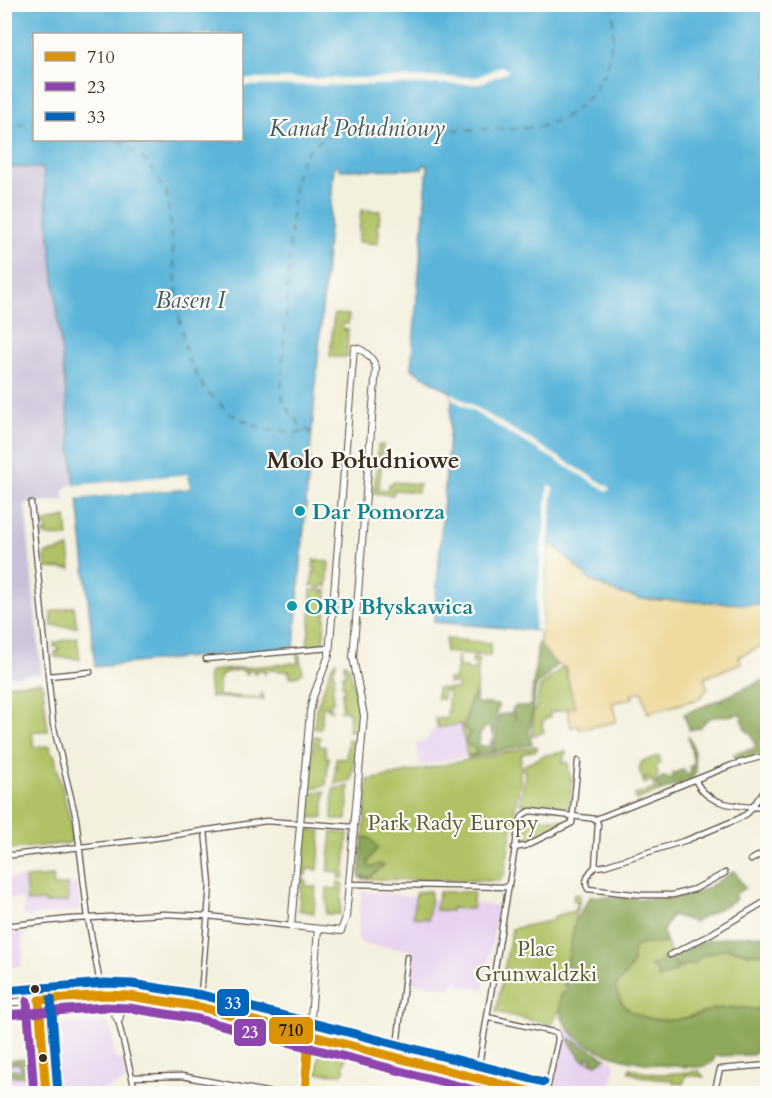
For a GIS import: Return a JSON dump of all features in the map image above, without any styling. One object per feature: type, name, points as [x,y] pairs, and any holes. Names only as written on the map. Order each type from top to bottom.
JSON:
[{"type":"street","points":[[4,926],[71,919],[164,914],[208,916],[291,926],[341,931],[346,916],[364,716],[353,657],[376,368],[374,361],[358,348],[354,348],[329,655],[311,704],[291,926]]},
{"type":"street","points":[[31,503],[54,730],[73,805],[88,918],[100,984],[118,1020],[136,1094]]},
{"type":"street","points":[[206,659],[329,648]]},
{"type":"street","points":[[48,676],[90,672]]},
{"type":"street","points":[[475,1094],[514,848],[525,814],[531,811],[596,819],[732,765],[768,755]]},
{"type":"street","points":[[514,848],[525,846],[568,827],[573,821],[578,761]]},
{"type":"street","points":[[696,781],[704,791],[719,802],[768,808]]},
{"type":"street","points":[[595,867],[716,829],[738,819],[753,807],[768,785]]},
{"type":"street","points":[[596,819],[595,867],[588,875],[586,885],[588,889],[660,896],[695,889],[725,873]]},
{"type":"street","points":[[4,856],[266,821],[354,827]]},
{"type":"street","points":[[200,1006],[210,874],[205,830]]},
{"type":"street","points":[[751,860],[768,850]]},
{"type":"street","points":[[349,884],[509,887]]},
{"type":"street","points":[[670,954],[707,936],[768,900]]},
{"type":"street","points":[[304,1094],[318,929]]},
{"type":"street","points":[[396,1056],[407,957]]},
{"type":"street","points":[[4,1003],[105,995],[130,996],[200,1006],[541,1094]]},
{"type":"street","points":[[118,1020],[123,1004],[130,996]]},
{"type":"street","points":[[39,1000],[46,1094]]},
{"type":"street","points":[[487,1017],[557,1034],[558,1040],[546,1094]]},
{"type":"street","points":[[714,1094],[720,1069],[768,1065]]},
{"type":"street","points":[[133,1077],[182,1076],[277,1094]]},
{"type":"shaded area","points":[[5,167],[43,167],[75,485],[70,485],[64,490],[65,500],[25,504],[41,672],[5,677]]},
{"type":"shaded area","points":[[461,724],[467,756],[420,766],[416,744],[426,741],[434,729]]},
{"type":"shaded area","points":[[54,875],[55,886],[77,884],[80,911],[24,917],[23,899],[5,898],[5,879]]},
{"type":"shaded area","points":[[362,891],[498,906],[484,989],[458,985],[459,981],[455,980],[452,982],[452,987],[407,983],[410,950],[362,944],[357,936]]},
{"type":"shaded area","points":[[23,932],[24,950],[21,967],[5,966],[5,933]]},
{"type":"shaded area","points":[[568,1020],[590,1048],[615,1062],[610,1093],[575,1093],[552,1087]]},
{"type":"shaded area","points":[[106,1022],[112,1037],[115,1060],[122,1059],[127,1081],[104,1090],[104,1093],[56,1093],[51,1025]]},
{"type":"shaded area","points":[[34,1060],[37,1093],[5,1094],[5,1062]]},
{"type":"green space","points":[[361,210],[380,211],[379,224],[377,224],[378,244],[358,242]]},
{"type":"green space","points":[[334,314],[349,315],[348,324],[344,323],[342,327],[344,330],[348,329],[347,357],[330,357]]},
{"type":"green space","points":[[378,445],[383,445],[379,489],[388,490],[389,484],[393,482],[419,484],[418,492],[394,490],[393,495],[374,493]]},
{"type":"green space","points":[[66,517],[68,537],[44,536],[43,532],[47,532],[47,527],[43,527],[42,523]]},
{"type":"green space","points":[[69,548],[71,569],[46,568],[45,554]]},
{"type":"green space","points":[[314,559],[315,562],[318,560],[329,562],[327,589],[326,585],[316,588],[316,584],[313,584],[311,587],[313,572],[316,572],[313,568]]},
{"type":"green space","points":[[311,590],[327,591],[323,645],[307,646]]},
{"type":"green space","points":[[74,606],[77,627],[52,626],[51,612]]},
{"type":"green space","points":[[77,637],[80,659],[55,657],[55,652],[59,652],[58,647],[54,647],[54,643]]},
{"type":"green space","points":[[446,639],[491,643],[490,656],[445,652]]},
{"type":"green space","points":[[538,643],[557,665],[536,686],[529,733],[532,744],[467,758],[476,754],[475,747],[468,746],[466,740],[470,733],[464,727],[470,701],[476,693],[476,703],[498,705],[494,736],[490,727],[486,727],[480,734],[479,745],[490,747],[494,739],[493,751],[495,750],[499,715],[513,713],[517,720],[512,710],[516,706],[527,707],[531,704]]},
{"type":"green space","points":[[297,654],[299,654],[303,672],[296,677],[290,677],[289,671],[266,670],[265,674],[263,670],[257,670],[254,674],[253,670],[249,670],[248,674],[241,670],[224,673],[220,677],[218,694],[221,696],[261,698],[262,694],[264,699],[210,697],[208,674],[210,671],[295,664],[298,663]]},
{"type":"green space","points":[[457,657],[459,667],[467,667],[467,670],[472,671],[473,668],[477,668],[477,664],[472,663],[473,658],[479,659],[476,693],[467,711],[464,726],[470,733],[467,737],[475,747],[476,754],[467,756],[461,724],[438,728],[435,718],[447,719],[449,691],[444,691],[443,699],[437,699],[437,688],[457,689],[458,684],[448,683],[448,679],[455,679]]},
{"type":"green space","points":[[336,662],[333,674],[335,675],[332,691],[334,692],[333,702],[330,708],[333,710],[328,709],[328,706],[323,706],[321,729],[314,729],[316,709],[332,666]]},
{"type":"green space","points":[[344,663],[349,666],[358,704],[357,732],[348,731],[350,712],[340,711],[342,692],[344,692],[342,685],[343,675],[345,675]]},
{"type":"green space","points":[[564,666],[575,707],[549,713],[550,717],[542,724],[544,732],[532,736],[533,713],[540,687]]},
{"type":"green space","points":[[767,678],[767,735],[762,732],[767,752],[738,762],[733,754],[756,748],[751,733],[745,730],[741,714],[709,718],[699,728],[689,730],[684,714],[716,701],[724,701],[719,700]]},
{"type":"green space","points":[[42,682],[48,731],[32,732],[34,747],[50,746],[51,753],[54,754],[70,821],[72,840],[69,843],[5,850],[5,685]]},
{"type":"green space","points":[[314,736],[320,737],[319,746],[325,747],[326,757],[329,757],[326,785],[311,789],[309,788]]},
{"type":"green space","points":[[688,736],[693,746],[696,771],[692,779],[661,791],[657,782],[662,777],[673,778],[672,774],[684,769],[686,775],[691,773],[689,767],[694,764]]},
{"type":"green space","points":[[348,739],[356,740],[352,780],[335,784],[336,758],[346,759]]},
{"type":"green space","name":"Park Rady Europy","points":[[537,746],[537,750],[521,756],[520,781],[504,876],[499,881],[362,879],[360,877],[368,780]]},
{"type":"green space","points":[[566,751],[562,763],[568,762],[570,778],[573,779],[569,810],[520,804],[525,772],[523,766],[543,756]]},
{"type":"green space","points":[[659,756],[660,762],[656,766],[658,774],[655,781],[661,791],[636,800],[635,795],[655,789],[652,780],[644,784],[643,780],[651,777],[642,778],[639,768],[642,761]]},
{"type":"green space","points":[[349,786],[347,820],[332,820],[333,789]]},
{"type":"green space","points":[[325,791],[323,818],[307,817],[309,794]]},
{"type":"green space","points":[[530,817],[564,820],[565,823],[525,841]]},
{"type":"green space","points":[[306,830],[321,831],[318,870],[307,869],[306,875],[302,875]]},
{"type":"green space","points":[[332,832],[348,834],[344,878],[339,878],[339,872],[328,871]]},
{"type":"green space","points":[[368,837],[378,847],[368,862],[368,866],[384,865],[371,876],[362,879],[365,876],[360,878],[359,875],[363,839]]},
{"type":"green space","points":[[734,871],[745,888],[735,894],[734,901],[694,922],[672,915],[663,931],[667,943],[635,947],[631,968],[616,986],[624,1005],[632,1012],[653,1019],[675,1020],[727,1007],[767,1010],[767,1045],[761,1045],[753,1055],[715,1056],[709,1065],[699,1067],[659,1065],[620,1058],[600,1051],[583,1042],[569,1030],[561,1014],[561,995],[566,991],[565,973],[576,918],[591,896],[640,899],[678,897],[701,891]]},
{"type":"green space","points":[[53,876],[54,886],[67,885],[68,901],[45,904],[45,901],[27,902],[25,878]]},
{"type":"green space","points":[[301,879],[306,880],[306,886],[316,887],[314,913],[299,910]]},
{"type":"green space","points":[[338,882],[343,883],[340,914],[326,914],[327,888],[338,889]]},
{"type":"green space","points":[[430,891],[428,919],[413,917],[416,892]]},
{"type":"green space","points":[[439,892],[472,892],[474,894],[472,909],[436,910]]},
{"type":"green space","name":"Plac Grunwaldzki","points":[[574,894],[580,895],[578,909],[574,916],[576,918],[559,1012],[553,1023],[550,1025],[496,1012],[512,929],[554,920],[554,916],[574,911],[578,901],[573,900]]},
{"type":"green space","points":[[767,935],[767,953],[747,953],[735,949],[724,949],[701,956],[695,964],[684,965],[659,979],[657,970],[650,966],[665,959],[677,967],[679,965],[668,958],[705,941],[737,936]]},
{"type":"green space","points":[[667,943],[671,957],[679,965],[677,968],[650,967],[657,970],[659,979],[715,951],[727,949],[748,954],[767,953],[767,1010],[726,1007],[683,1018],[662,1020],[644,1017],[627,1009],[617,996],[616,988],[620,977],[633,961],[632,954],[635,947]]},
{"type":"green space","points":[[569,1038],[606,1058],[597,1064],[590,1062],[593,1058],[588,1056],[588,1061],[582,1060]]},
{"type":"green space","points":[[321,1049],[347,1054],[342,1074],[317,1073]]},
{"type":"green space","points":[[33,1058],[35,1075],[5,1077],[6,1071],[22,1069],[18,1063],[6,1065],[5,1061]]},
{"type":"green space","points":[[630,1068],[656,1074],[699,1071],[704,1077],[686,1075],[683,1084],[673,1083],[673,1080],[651,1078],[629,1072]]},
{"type":"sand","points":[[548,543],[558,549],[590,580],[614,592],[641,599],[767,605],[767,644],[739,656],[741,663],[704,678],[708,689],[698,699],[648,713],[642,691],[632,694],[633,698],[612,703],[615,722],[580,729],[579,726],[571,727],[567,709],[575,707],[565,667],[557,665],[540,645]]},
{"type":"water","points":[[5,5],[767,5],[767,605],[641,599],[614,592],[590,580],[549,543],[541,631],[434,622],[452,393],[411,369],[428,166],[424,164],[422,169],[340,170],[336,165],[334,167],[294,647],[95,667],[78,499],[190,488],[188,474],[75,485],[43,168],[5,167]]},
{"type":"pier","points":[[501,66],[508,70],[508,72],[479,84],[243,86],[243,79],[477,77]]},
{"type":"pier","points":[[452,393],[609,487],[610,490],[607,491],[452,399]]},
{"type":"pier","points":[[188,474],[190,488],[76,499],[77,496],[188,485],[187,477],[75,488],[75,485]]},
{"type":"pier","points":[[548,485],[553,487],[541,631],[534,630]]},
{"type":"ferry route","points":[[312,433],[292,416],[281,392],[294,183],[305,155],[316,143],[343,131],[540,127],[569,115],[592,94],[607,67],[613,36],[613,4]]},
{"type":"ferry route","points":[[4,125],[33,124]]},
{"type":"ferry route","points":[[120,141],[147,162],[167,194],[180,321],[187,357],[205,390],[232,415],[266,430],[311,433]]},
{"type":"transit line","name":"33","points":[[4,991],[105,983],[132,984],[202,995],[544,1082]]},
{"type":"transit line","name":"710","points":[[39,1000],[105,995],[130,996],[200,1007],[539,1094]]},
{"type":"transit line","name":"33","points":[[51,999],[58,1093]]},
{"type":"transit line","name":"710","points":[[39,1000],[46,1094]]},
{"type":"transit line","name":"23","points":[[27,1001],[34,1094]]},
{"type":"transit line","name":"23","points":[[5,1015],[105,1007],[129,1008],[198,1019],[490,1094]]},
{"type":"transit line","name":"710","points":[[305,1094],[309,1033]]},
{"type":"place","name":"Dar Pomorza","points":[[300,511]]},
{"type":"place","name":"ORP Błyskawica","points":[[292,606]]},
{"type":"district","name":"Molo Południowe","points":[[363,460]]},
{"type":"water label","name":"Kanał Południowy","points":[[357,128]]},
{"type":"water label","name":"Basen I","points":[[190,300]]}]
